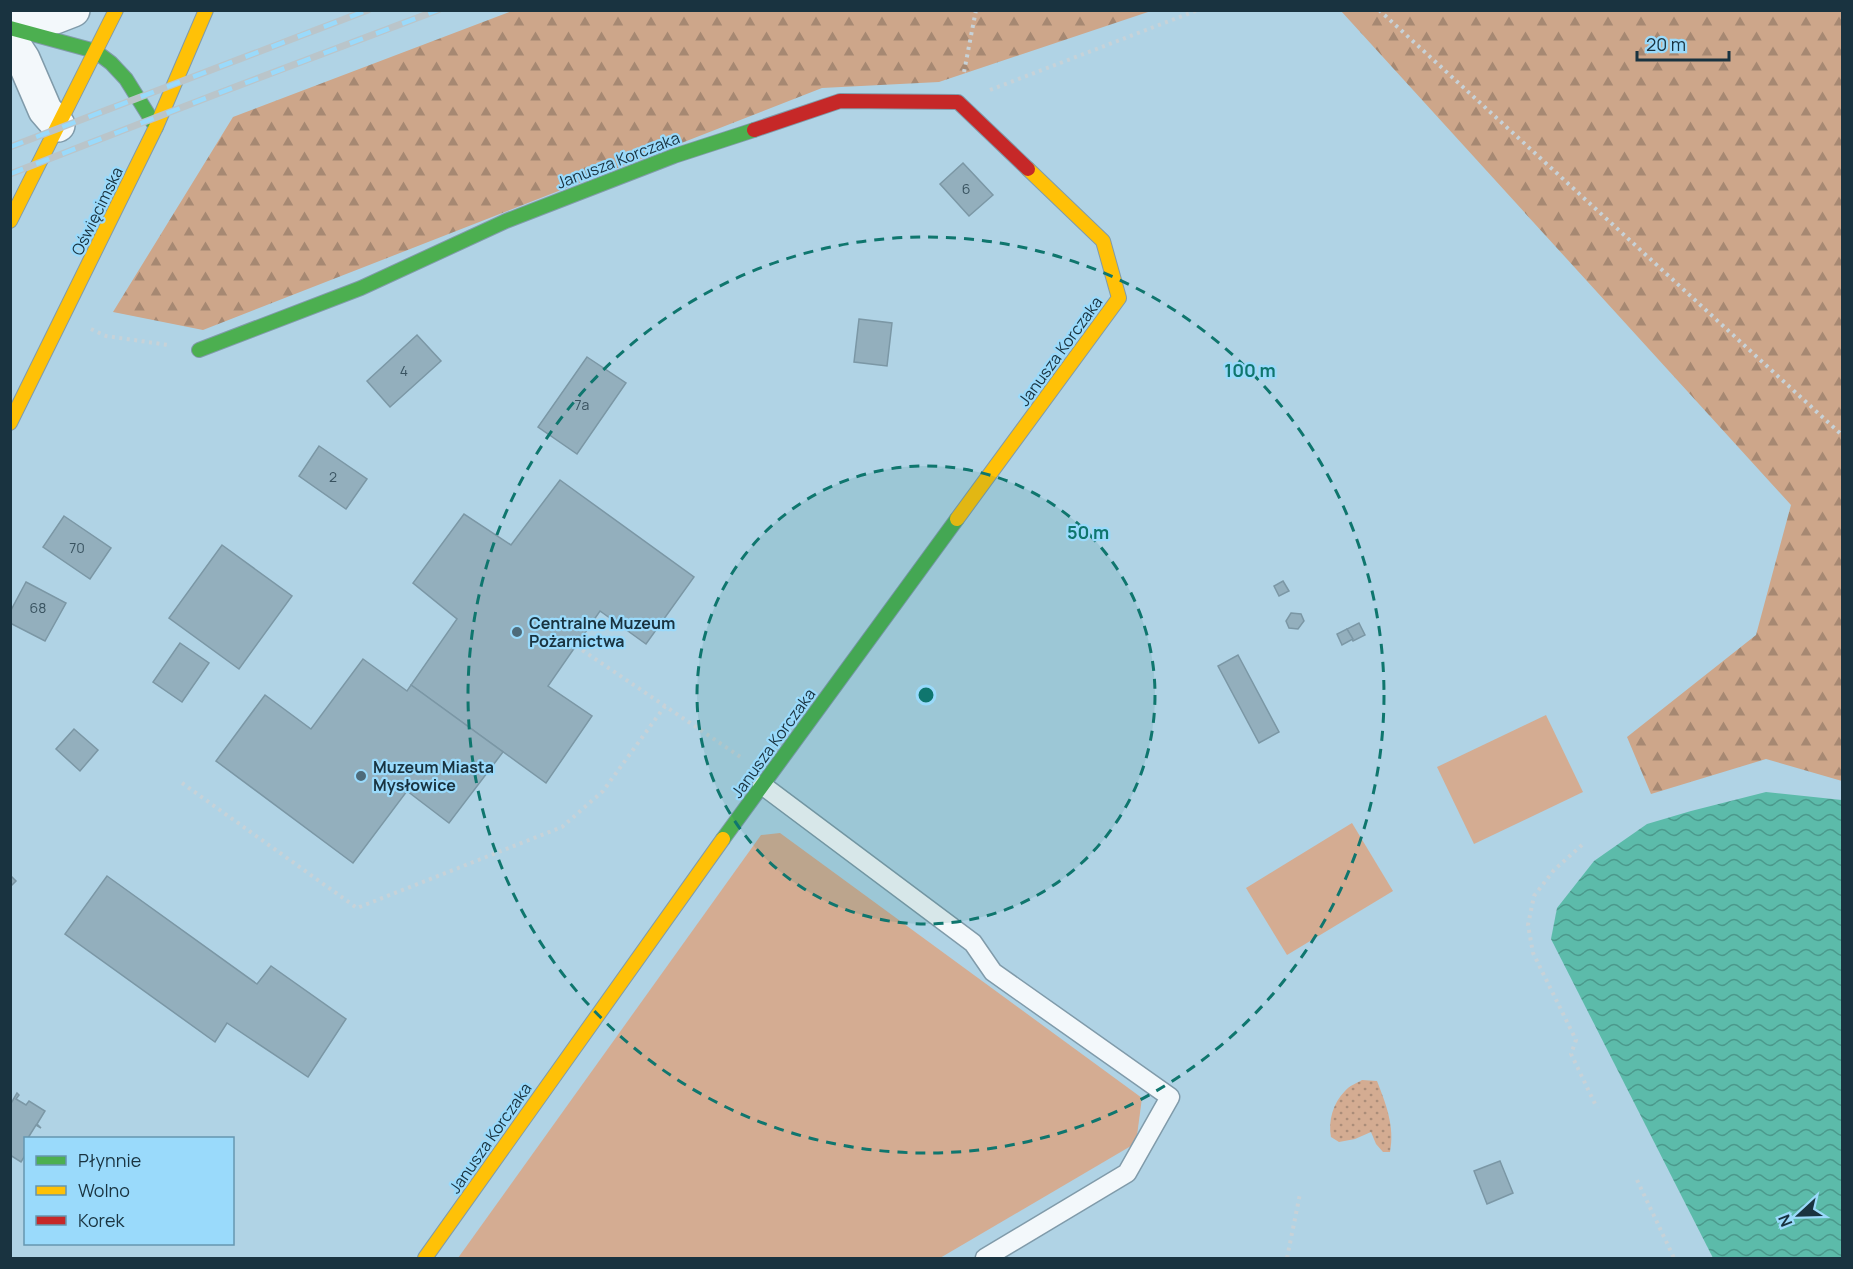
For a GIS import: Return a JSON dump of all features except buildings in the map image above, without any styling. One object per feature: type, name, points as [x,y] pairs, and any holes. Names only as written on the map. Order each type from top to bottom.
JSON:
[{"type":"street","points":[[10,26],[55,17],[73,10]]},
{"type":"street","points":[[10,221],[116,10]]},
{"type":"street","name":"Oświęcimska","points":[[10,423],[156,127],[206,10]]},
{"type":"street","points":[[10,26],[94,51],[111,63],[126,79],[156,127]]},
{"type":"street","points":[[10,39],[23,59],[45,111],[58,125]]},
{"type":"street","name":"Janusza Korczaka","points":[[199,350],[361,288],[506,221],[674,156],[840,101],[958,102],[1103,241],[1119,298],[765,780],[425,1258]]},
{"type":"street","points":[[10,384],[31,382]]},
{"type":"lane","points":[[765,780],[973,943],[993,972],[1170,1097],[1127,1173],[985,1258]]},
{"type":"path","points":[[958,102],[976,10]]},
{"type":"path","points":[[958,102],[1198,10]]},
{"type":"path","points":[[1379,10],[1842,435]]},
{"type":"path","points":[[88,327],[106,336],[169,345]]},
{"type":"path","points":[[576,646],[665,706],[765,780]]},
{"type":"path","points":[[182,783],[357,908],[562,827],[603,791],[665,706]]},
{"type":"path","points":[[1582,845],[1554,870],[1534,896],[1528,925],[1533,953],[1576,1040],[1571,1053],[1597,1108]]},
{"type":"path","points":[[1637,1180],[1674,1258]]},
{"type":"path","points":[[1287,1258],[1300,1194]]},
{"type":"shaded area","points":[[1546,715],[1583,792],[1474,844],[1437,767]]},
{"type":"shaded area","points":[[1352,823],[1393,891],[1287,955],[1246,888]]},
{"type":"shaded area","points":[[780,833],[1142,1098],[1136,1143],[940,1258],[458,1258],[761,835]]},
{"type":"shaded area","points":[[1362,1080],[1377,1081],[1390,1125],[1390,1152],[1383,1152],[1376,1144],[1371,1132],[1355,1139],[1339,1142],[1331,1137],[1331,1119],[1337,1101],[1347,1089]]},
{"type":"green space","points":[[512,11],[1151,11],[939,82],[822,88],[203,330],[113,312],[233,117]]},
{"type":"green space","points":[[1341,11],[1842,11],[1842,781],[1766,759],[1651,794],[1627,737],[1756,635],[1791,505]]},
{"type":"water","points":[[1766,792],[1842,800],[1842,1258],[1713,1258],[1551,939],[1557,908],[1594,861],[1647,824]]},
{"type":"railway","points":[[10,147],[368,10]]},
{"type":"railway","points":[[10,174],[438,10]]},
{"type":"traffic: fast","points":[[10,28],[95,51],[111,63],[126,79],[156,127]]},
{"type":"traffic: fast","points":[[199,350],[361,288],[506,221],[674,156],[754,130]]},
{"type":"traffic: fast","points":[[723,839],[957,519]]},
{"type":"traffic: slow","points":[[10,221],[116,10]]},
{"type":"traffic: slow","points":[[10,423],[156,127],[206,10]]},
{"type":"traffic: slow","points":[[957,519],[1119,298],[1103,241],[1028,169]]},
{"type":"traffic: slow","points":[[425,1258],[723,839]]},
{"type":"traffic: jam","points":[[754,130],[840,101],[958,102],[1028,169]]},
{"type":"place","name":"Centralne Muzeum Pożarnictwa","points":[[517,632]]},
{"type":"place","name":"Muzeum Miasta Mysłowice","points":[[361,776]]}]
